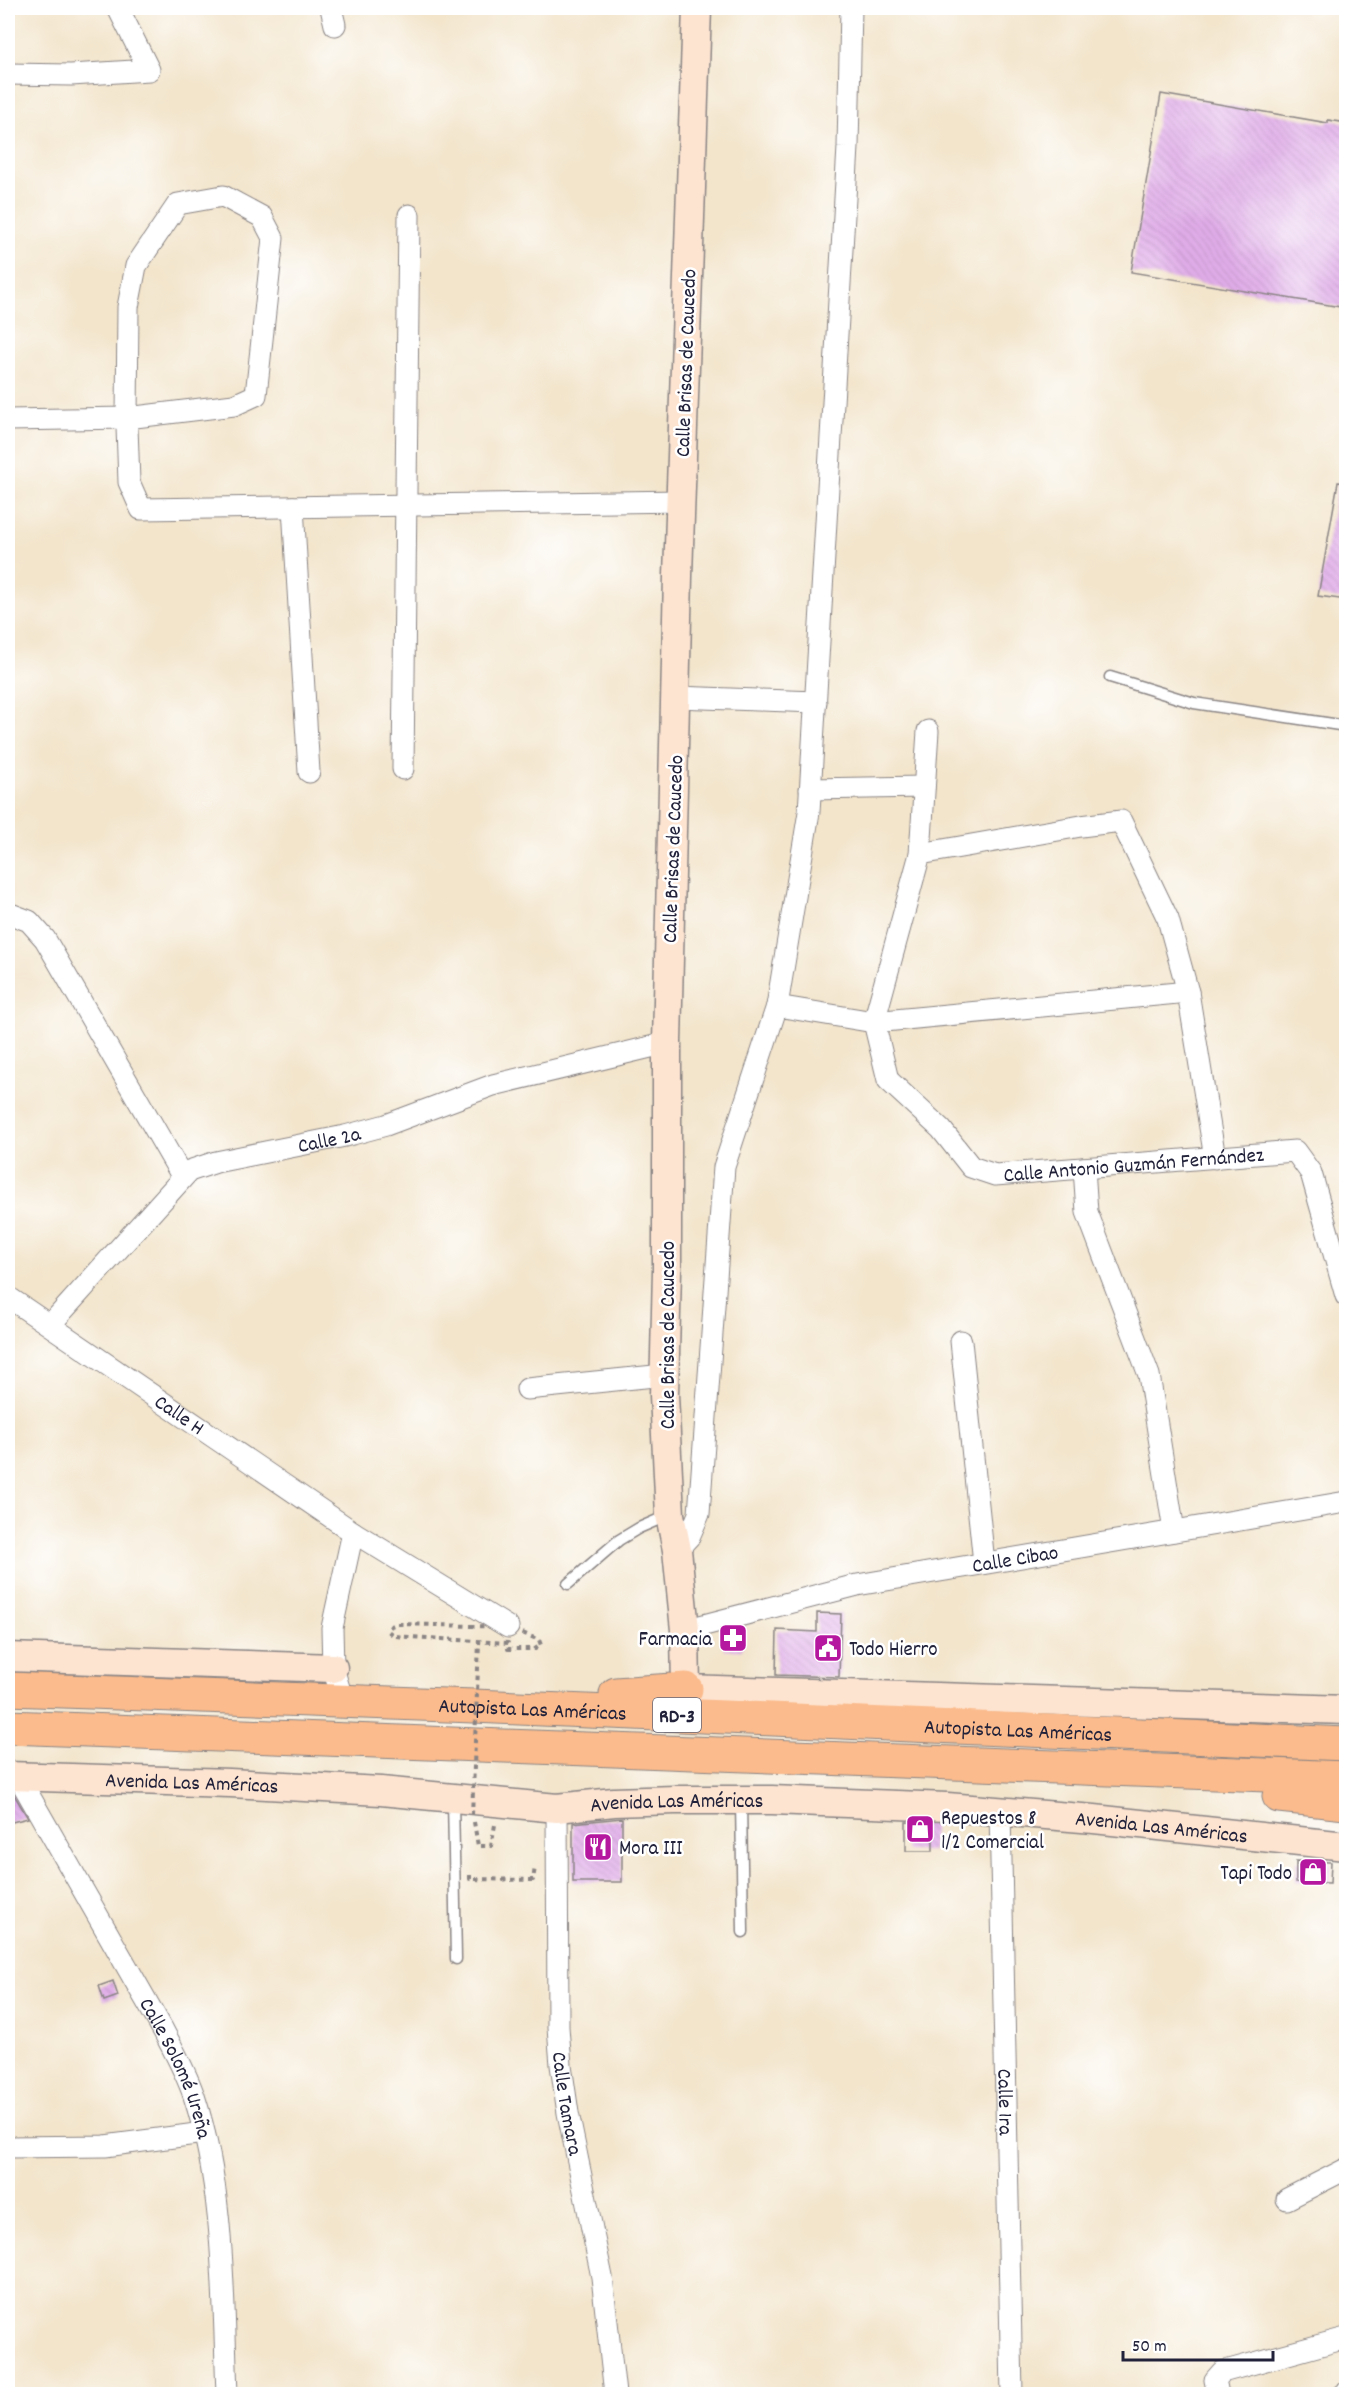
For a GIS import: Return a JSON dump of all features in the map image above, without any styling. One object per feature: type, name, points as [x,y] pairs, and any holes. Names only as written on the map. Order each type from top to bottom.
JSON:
[{"type":"highway","name":"Autopista Las Américas","points":[[8,1689],[474,1706],[1347,1744]]},
{"type":"highway","points":[[474,1706],[686,1689]]},
{"type":"highway","name":"Autopista Las Américas","points":[[8,1727],[1347,1778]]},
{"type":"highway","points":[[1033,1767],[1347,1803]]},
{"type":"street","points":[[8,74],[71,75],[149,70],[118,8]]},
{"type":"street","name":"Calle Brisas de Caucedo","points":[[686,1689],[685,1630],[677,1550],[670,1515],[664,1375],[667,1270],[667,1043],[681,501],[698,8]]},
{"type":"street","points":[[677,1550],[689,1537],[699,1514],[724,1167],[777,1006],[809,812],[847,158],[852,8]]},
{"type":"street","points":[[8,420],[127,418],[234,405],[256,395],[273,238],[262,217],[223,196],[178,204],[136,266],[128,307],[127,418],[129,482],[141,509],[681,501]]},
{"type":"street","points":[[403,769],[409,215]]},
{"type":"street","points":[[293,507],[309,772]]},
{"type":"street","points":[[676,697],[816,702]]},
{"type":"street","name":"Calle Antonio Guzmán Fernández","points":[[928,731],[920,854],[874,1022],[888,1080],[941,1129],[971,1167],[995,1175],[1295,1151],[1311,1173],[1347,1296]]},
{"type":"street","points":[[810,789],[924,787]]},
{"type":"street","points":[[920,854],[1121,821],[1168,919],[1188,992],[1215,1158]]},
{"type":"street","points":[[8,913],[29,921],[45,939],[182,1176]]},
{"type":"street","points":[[777,1006],[874,1022],[1052,1008],[1188,992]]},
{"type":"street","name":"Calle 2a","points":[[50,1325],[182,1176],[189,1171],[216,1162],[386,1125],[493,1086],[667,1043]]},
{"type":"street","points":[[1083,1168],[1087,1212],[1149,1375],[1174,1532]]},
{"type":"street","name":"Calle H","points":[[8,1297],[353,1532],[508,1627]]},
{"type":"street","points":[[961,1341],[984,1563]]},
{"type":"street","points":[[527,1389],[664,1375]]},
{"type":"street","name":"Calle Cibao","points":[[685,1630],[856,1585],[1347,1502]]},
{"type":"street","points":[[343,1701],[333,1668],[332,1628],[353,1532]]},
{"type":"street","points":[[8,1658],[333,1668]]},
{"type":"street","points":[[686,1689],[1347,1710]]},
{"type":"street","name":"Avenida Las Américas","points":[[13,1776],[230,1783],[463,1806],[556,1808],[634,1801],[741,1800],[1000,1811],[1347,1846]]},
{"type":"street","name":"Calle Solomé Ureña","points":[[13,1776],[183,2067],[204,2133],[216,2204],[227,2394]]},
{"type":"street","name":"Calle Tamara","points":[[556,1808],[558,2027],[561,2065],[567,2113],[602,2277],[615,2394]]},
{"type":"street","name":"Calle 1ra","points":[[1000,1811],[1012,2394]]},
{"type":"street","points":[[8,2147],[105,2146],[204,2133]]},
{"type":"street","points":[[1287,2199],[1347,2169]]},
{"type":"street","points":[[1218,2394],[1215,2380],[1222,2372],[1347,2338]]},
{"type":"lane","points":[[1110,676],[1194,703],[1347,726]]},
{"type":"lane","points":[[568,1584],[619,1540],[639,1528],[670,1515]]},
{"type":"lane","points":[[741,1800],[743,1932]]},
{"type":"lane","points":[[456,1959],[463,1806]]},
{"type":"path","points":[[426,1625],[398,1624],[391,1626],[388,1631],[394,1636],[479,1643],[463,1806],[470,1836]]},
{"type":"path","points":[[508,1627],[539,1640],[541,1646],[535,1649]]},
{"type":"path","points":[[463,1806],[478,1846],[491,1846],[495,1826]]},
{"type":"path","points":[[470,1868],[470,1879],[533,1880],[536,1860]]},
{"type":"building","points":[[1161,94],[1328,123],[1328,120],[1347,123],[1347,308],[1131,272]]},
{"type":"building","points":[[1338,482],[1347,483],[1347,600],[1318,596]]},
{"type":"building","points":[[817,1613],[841,1614],[839,1677],[776,1675],[777,1630],[817,1632]]},
{"type":"building","name":"Farmacia","points":[[742,1628],[742,1650],[724,1650],[724,1633]]},
{"type":"building","points":[[8,1792],[13,1793],[28,1818],[8,1823]]},
{"type":"building","name":"Mora III","points":[[622,1818],[622,1882],[573,1882],[573,1823]]},
{"type":"building","name":"Repuestos 8 1/2 Comercial","points":[[906,1822],[933,1823],[933,1851],[906,1851]]},
{"type":"building","name":"Tapi Todo","points":[[1296,1861],[1331,1862],[1330,1883],[1296,1882]]},
{"type":"building","points":[[113,1981],[118,1996],[104,2001],[99,1986]]},
{"type":"place","name":"Farmacia","points":[[733,1638]]},
{"type":"place","name":"Todo Hierro","points":[[828,1648]]},
{"type":"place","name":"Repuestos 8 1/2 Comercial","points":[[920,1829]]},
{"type":"place","name":"Mora III","points":[[598,1847]]},
{"type":"place","name":"Tapi Todo","points":[[1313,1872]]}]
